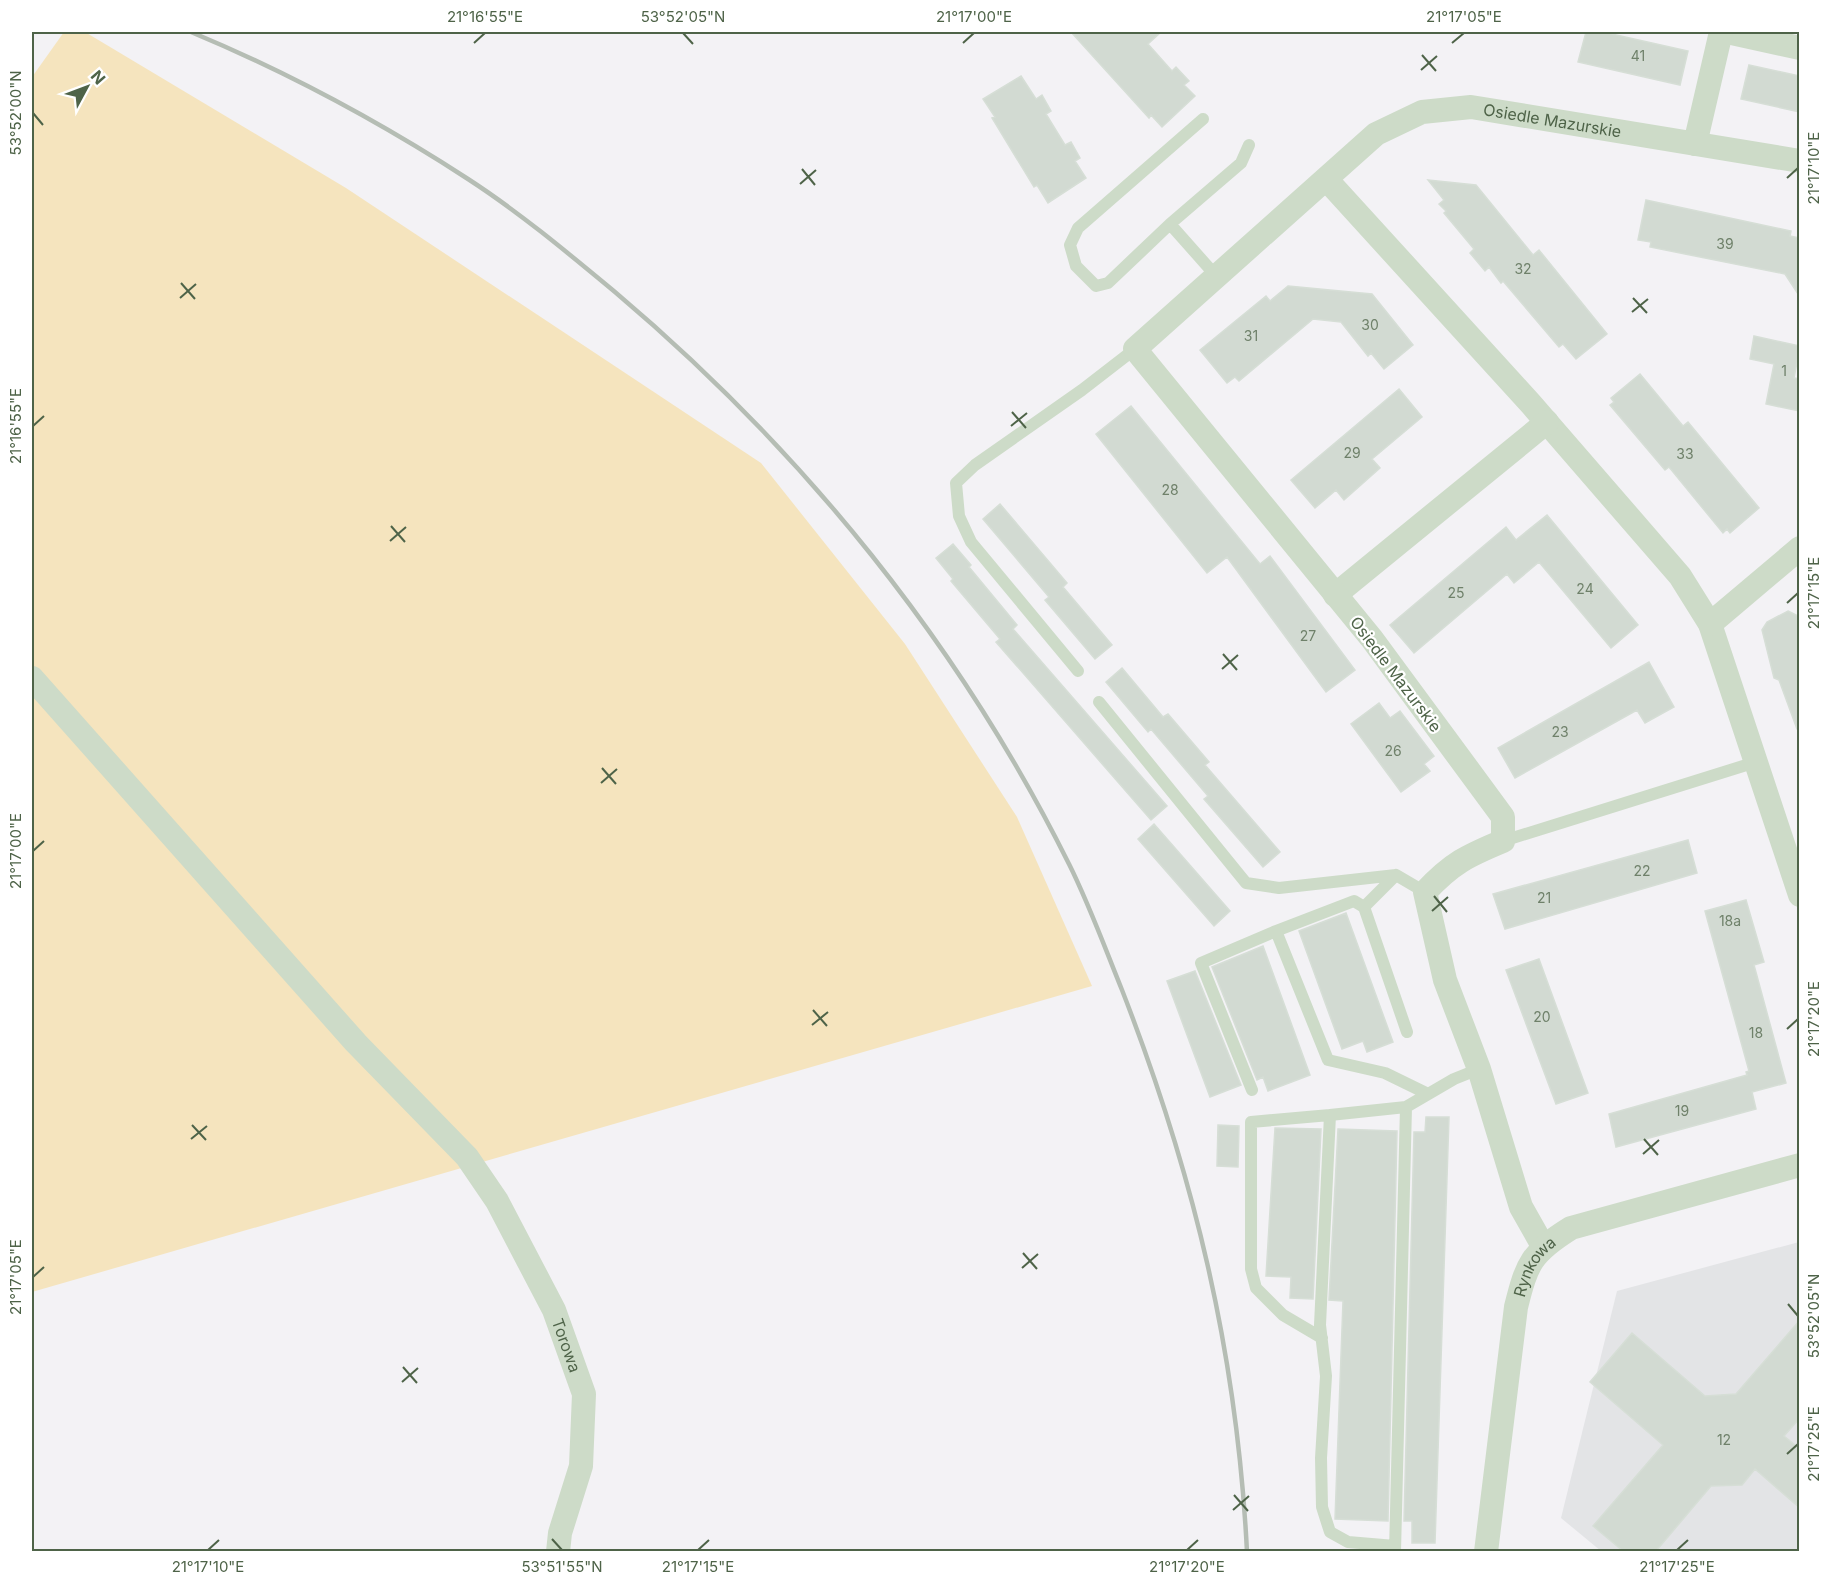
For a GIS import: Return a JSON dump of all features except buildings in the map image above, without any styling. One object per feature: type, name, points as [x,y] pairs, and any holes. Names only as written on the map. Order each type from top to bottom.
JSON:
[{"type":"street","points":[[1695,144],[1721,32]]},
{"type":"street","points":[[1727,32],[1800,48]]},
{"type":"street","name":"Osiedle Mazurskie","points":[[1503,841],[1503,817],[1335,595],[1135,349],[1376,134],[1422,112],[1471,107],[1800,161]]},
{"type":"street","points":[[1327,180],[1547,422],[1680,576],[1710,624],[1800,895]]},
{"type":"street","points":[[1335,595],[1547,422]]},
{"type":"street","points":[[1710,624],[1800,548]]},
{"type":"street","name":"Torowa","points":[[32,678],[356,1043],[467,1157],[497,1201],[545,1291],[584,1394],[581,1466],[560,1533],[558,1551]]},
{"type":"street","points":[[1503,841],[1447,868],[1425,892],[1445,980],[1479,1069],[1521,1208],[1543,1246]]},
{"type":"street","name":"Rynkowa","points":[[1486,1551],[1516,1307],[1526,1270],[1543,1246],[1571,1228],[1800,1165]]},
{"type":"lane","points":[[1203,119],[1078,228],[1070,245],[1076,266],[1096,286],[1108,283],[1170,224],[1241,163],[1249,145]]},
{"type":"lane","points":[[1170,224],[1217,277]]},
{"type":"lane","points":[[1078,671],[971,542],[959,516],[956,483],[975,465],[1082,390],[1135,349]]},
{"type":"lane","points":[[1099,702],[1246,883],[1279,888],[1396,876],[1425,892]]},
{"type":"lane","points":[[1503,841],[1756,762]]},
{"type":"lane","points":[[1364,907],[1396,876]]},
{"type":"lane","points":[[1252,1090],[1201,963],[1354,901],[1364,907],[1407,1032]]},
{"type":"lane","points":[[1276,931],[1328,1060],[1385,1073],[1428,1094]]},
{"type":"lane","points":[[1322,1338],[1283,1315],[1256,1288],[1251,1269],[1251,1122],[1406,1107],[1454,1079],[1479,1069]]},
{"type":"lane","points":[[1330,1115],[1322,1338],[1326,1376],[1321,1458],[1322,1507],[1330,1532],[1348,1542],[1395,1549],[1406,1107]]},
{"type":"shaded area","points":[[64,32],[85,32],[346,188],[761,463],[905,644],[1017,817],[1092,986],[32,1292],[32,77]]},
{"type":"shaded area","points":[[1799,1242],[1799,1551],[1601,1551],[1561,1518],[1617,1291]]},
{"type":"railway","points":[[191,32],[298,81],[401,138],[487,192],[561,248],[684,353],[750,417],[871,555],[927,628],[978,704],[1026,782],[1069,864],[1097,926],[1148,1059],[1191,1197],[1208,1266],[1233,1406],[1242,1478],[1247,1552]]}]
